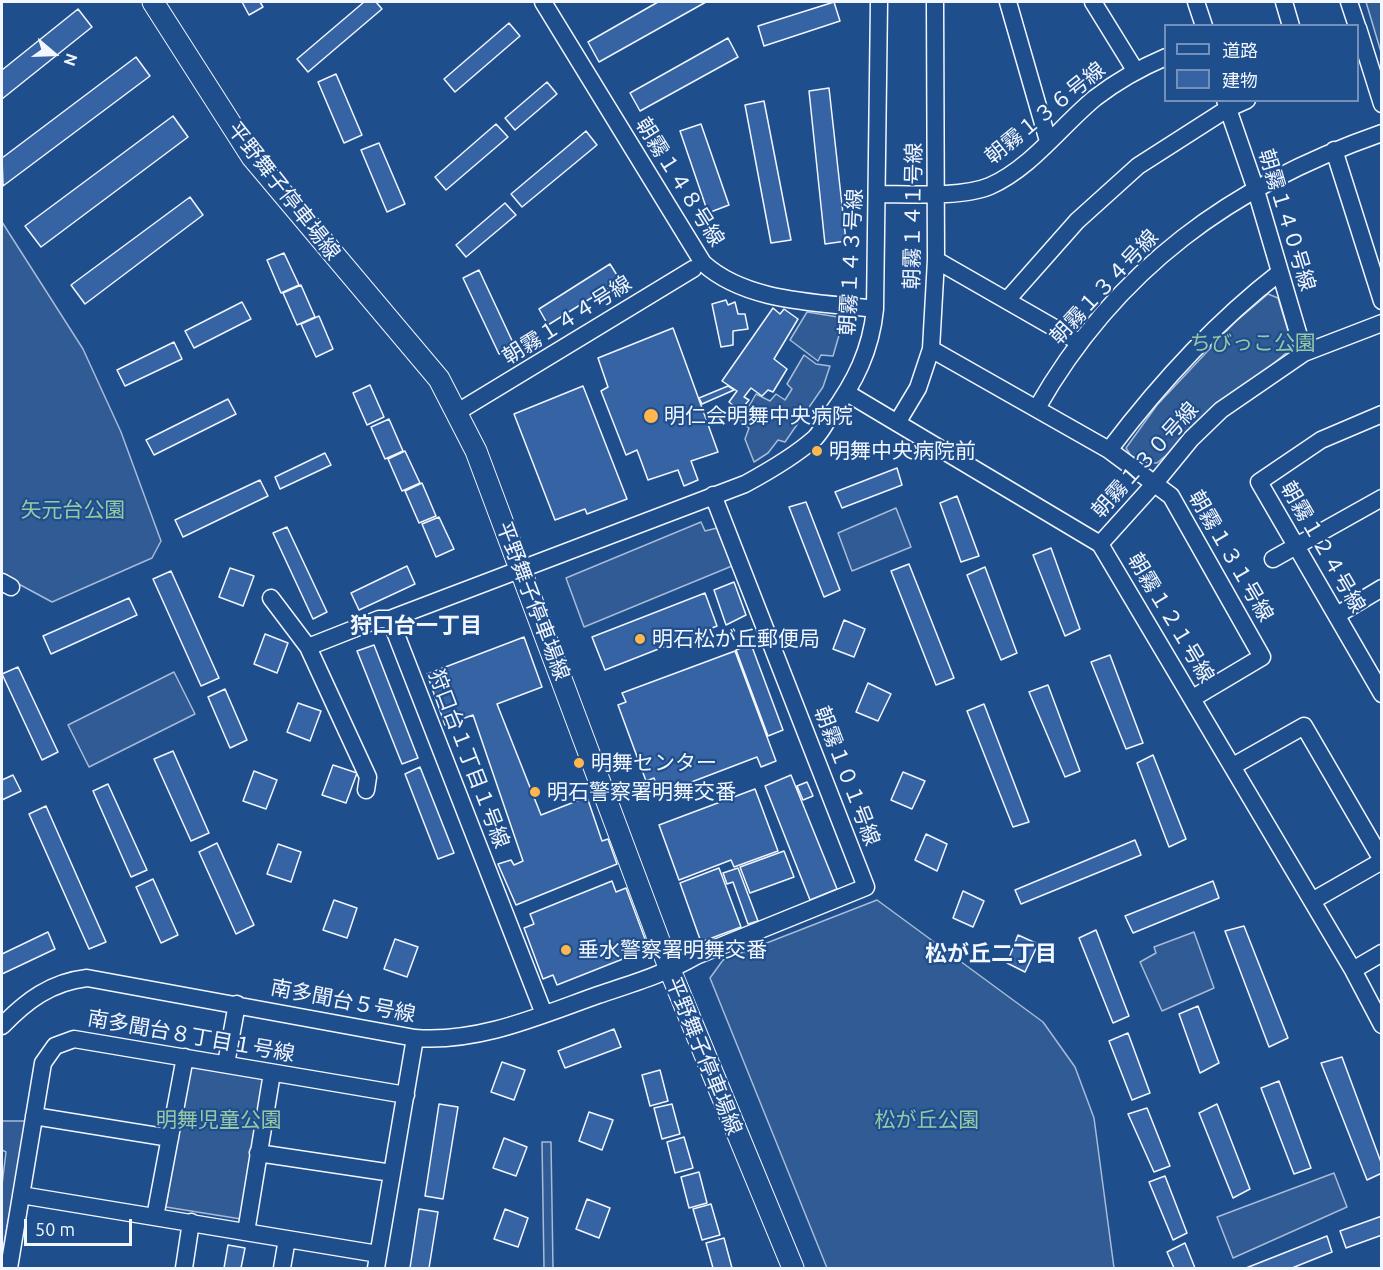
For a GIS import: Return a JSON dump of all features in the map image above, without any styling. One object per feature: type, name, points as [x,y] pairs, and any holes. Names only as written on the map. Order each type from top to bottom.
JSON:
[{"type":"main road","name":"平野舞子停車場線","points":[[153,2],[252,157],[439,379],[476,451],[527,566],[676,967],[793,1269]]},
{"type":"main road","name":"平野舞子停車場線","points":[[167,2],[202,63],[277,168],[437,362],[465,408],[518,524],[527,566]]},
{"type":"main road","name":"平野舞子停車場線","points":[[676,967],[803,1269]]},
{"type":"street","name":"朝霧１４８号線","points":[[543,2],[703,264],[715,274],[780,298],[875,309]]},
{"type":"street","name":"朝霧１４３号線","points":[[527,566],[753,480],[816,437],[847,393],[865,359],[872,338],[875,309],[879,2]]},
{"type":"street","name":"朝霧１４１号線","points":[[897,423],[918,388],[931,349],[937,194],[935,2]]},
{"type":"street","points":[[1008,2],[1048,141]]},
{"type":"street","points":[[1092,2],[1136,70]]},
{"type":"street","points":[[1196,2],[1202,24]]},
{"type":"street","points":[[1284,2],[1290,24]]},
{"type":"street","points":[[1349,2],[1356,24]]},
{"type":"street","points":[[1359,33],[1382,104]]},
{"type":"street","name":"朝霧１３６号線","points":[[877,194],[937,194],[989,186],[1017,169],[1095,98],[1136,70],[1164,58]]},
{"type":"street","points":[[1008,300],[1077,221],[1138,166],[1226,105]]},
{"type":"street","name":"朝霧１４０号線","points":[[1226,105],[1255,187],[1304,353]]},
{"type":"street","name":"朝霧１３４号線","points":[[1037,408],[1079,342],[1157,258],[1211,215],[1255,187],[1334,150],[1382,133]]},
{"type":"street","points":[[1334,150],[1382,301]]},
{"type":"street","points":[[936,260],[1079,342]]},
{"type":"street","name":"朝霧１４４号線","points":[[465,408],[693,269]]},
{"type":"street","points":[[1109,450],[1143,405],[1192,350],[1244,300],[1279,273]]},
{"type":"street","name":"朝霧１３０号線","points":[[1100,544],[1191,439],[1221,410],[1304,353],[1382,323]]},
{"type":"street","name":"朝霧１３１号線","points":[[931,349],[1109,450],[1171,496],[1230,585],[1262,657],[1193,698]]},
{"type":"street","name":"朝霧１２１号線","points":[[847,393],[1100,544],[1353,970],[1382,1025]]},
{"type":"street","name":"朝霧１２４号線","points":[[1379,685],[1259,482],[1322,440],[1382,414]]},
{"type":"street","name":"朝霧１０１号線","points":[[676,967],[696,956],[866,887],[713,495]]},
{"type":"street","points":[[1273,560],[1382,498]]},
{"type":"street","points":[[308,646],[379,619],[390,619],[527,566]]},
{"type":"street","points":[[1337,615],[1382,588]]},
{"type":"street","points":[[271,598],[308,646],[368,777],[366,790]]},
{"type":"street","name":"狩口台１丁目１号線","points":[[390,619],[544,1014]]},
{"type":"street","points":[[1233,766],[1304,726],[1382,860],[1312,901]]},
{"type":"street","points":[[1353,970],[1382,953]]},
{"type":"street","name":"南多聞台５号線","points":[[2,1026],[19,1008],[46,990],[67,980],[87,978],[415,1038],[437,1040],[509,1027],[676,967]]},
{"type":"street","points":[[226,1064],[237,1004]]},
{"type":"street","points":[[21,1195],[287,1239],[377,1261],[415,1038]]},
{"type":"street","name":"南多聞台８丁目１号線","points":[[9,1269],[43,1063],[55,1046],[74,1039],[405,1095]]},
{"type":"street","points":[[155,1217],[185,1058]]},
{"type":"street","points":[[246,1232],[272,1073]]},
{"type":"street","points":[[34,1116],[170,1138]]},
{"type":"street","points":[[258,1153],[392,1173]]},
{"type":"street","points":[[184,1269],[191,1222]]},
{"type":"street","points":[[282,1269],[287,1239]]},
{"type":"shaded area","points":[[1366,2],[1381,2],[1381,52]]},
{"type":"shaded area","name":"矢元台公園","points":[[2,222],[83,349],[121,432],[161,541],[152,558],[52,602],[2,575]]},
{"type":"shaded area","name":"ちびっこ公園","points":[[1268,294],[1278,298],[1293,347],[1157,463],[1148,463],[1131,456],[1126,448],[1157,405],[1234,323]]},
{"type":"shaded area","points":[[807,312],[844,318],[833,356],[821,355],[818,361],[790,340]]},
{"type":"shaded area","points":[[804,355],[816,364],[830,366],[823,387],[785,442],[778,440],[768,453],[754,462],[745,439],[749,428],[740,422],[756,394],[770,401],[776,394],[785,400],[792,389],[787,384]]},
{"type":"shaded area","points":[[896,508],[911,547],[852,571],[838,533]]},
{"type":"shaded area","points":[[701,522],[705,531],[717,528],[732,566],[584,627],[566,578]]},
{"type":"shaded area","points":[[174,672],[195,714],[89,767],[68,725]]},
{"type":"shaded area","name":"松が丘公園","points":[[877,900],[1043,1022],[1075,1067],[1094,1118],[1114,1268],[827,1268],[710,978],[723,960]]},
{"type":"shaded area","points":[[1194,932],[1214,988],[1162,1011],[1140,962],[1156,953],[1154,947]]},
{"type":"shaded area","name":"明舞児童公園","points":[[189,1067],[265,1077],[241,1219],[166,1207]]},
{"type":"shaded area","points":[[2,1121],[27,1121],[2,1254],[2,1185],[6,1152],[2,1150]]},
{"type":"shaded area","points":[[542,1142],[551,1142],[553,1268],[544,1268]]},
{"type":"shaded area","points":[[1334,1173],[1347,1207],[1233,1258],[1217,1217]]},
{"type":"building","points":[[242,2],[260,2],[263,7],[249,15]]},
{"type":"building","points":[[364,2],[376,2],[382,9],[308,72],[297,59]]},
{"type":"building","points":[[658,2],[706,2],[599,62],[588,42]]},
{"type":"building","points":[[834,2],[840,21],[764,46],[758,26]]},
{"type":"building","points":[[78,9],[92,27],[2,99],[2,70]]},
{"type":"building","points":[[509,23],[520,36],[455,92],[444,79]]},
{"type":"building","points":[[728,38],[738,57],[640,111],[630,93]]},
{"type":"building","points":[[136,57],[150,76],[3,186],[2,158]]},
{"type":"building","points":[[336,74],[362,135],[344,143],[318,82]]},
{"type":"building","points":[[547,82],[557,94],[515,130],[505,118]]},
{"type":"building","points":[[829,88],[846,241],[825,244],[809,91]]},
{"type":"building","points":[[764,101],[791,240],[771,243],[745,105]]},
{"type":"building","points":[[173,116],[188,137],[41,247],[25,226]]},
{"type":"building","points":[[496,124],[508,137],[446,190],[435,177]]},
{"type":"building","points":[[701,124],[729,205],[708,213],[680,131]]},
{"type":"building","points":[[586,131],[597,145],[522,207],[511,194]]},
{"type":"building","points":[[379,143],[405,204],[387,212],[361,150]]},
{"type":"building","points":[[190,197],[203,215],[85,304],[71,285]]},
{"type":"building","points":[[505,203],[516,215],[466,257],[456,245]]},
{"type":"building","points":[[284,253],[299,285],[281,293],[267,260]]},
{"type":"building","points":[[610,264],[620,280],[548,325],[539,309]]},
{"type":"building","points":[[479,270],[515,347],[499,354],[463,278]]},
{"type":"building","points":[[301,285],[315,317],[297,325],[283,293]]},
{"type":"building","points":[[726,300],[728,305],[735,302],[738,314],[745,314],[748,329],[733,331],[733,345],[721,347],[712,304]]},
{"type":"building","points":[[242,302],[251,319],[194,348],[185,331]]},
{"type":"building","points":[[773,308],[780,314],[784,309],[798,319],[774,359],[787,369],[773,392],[768,390],[762,396],[751,388],[744,397],[749,400],[740,411],[729,402],[737,391],[722,381]]},
{"type":"building","points":[[319,316],[333,349],[316,357],[301,324]]},
{"type":"building","points":[[673,328],[718,452],[691,461],[698,480],[684,486],[678,470],[648,480],[637,450],[626,455],[601,391],[608,387],[598,358]]},
{"type":"building","points":[[174,342],[182,359],[125,386],[117,370]]},
{"type":"building","points":[[370,385],[384,417],[367,425],[353,393]]},
{"type":"building","points":[[583,386],[627,499],[587,514],[585,509],[555,520],[514,414]]},
{"type":"building","points":[[728,386],[734,390],[702,404],[699,398]]},
{"type":"building","points":[[228,399],[236,414],[154,455],[146,440]]},
{"type":"building","points":[[389,419],[403,451],[385,459],[371,427]]},
{"type":"building","points":[[405,451],[420,483],[402,491],[388,459]]},
{"type":"building","points":[[325,453],[331,465],[280,489],[275,477]]},
{"type":"building","points":[[897,468],[902,485],[842,508],[835,492]]},
{"type":"building","points":[[260,480],[268,496],[183,537],[175,520]]},
{"type":"building","points":[[422,483],[436,516],[419,523],[405,491]]},
{"type":"building","points":[[957,496],[979,556],[961,562],[940,503]]},
{"type":"building","points":[[806,502],[840,590],[824,597],[789,507]]},
{"type":"building","points":[[439,517],[454,549],[436,557],[422,524]]},
{"type":"building","points":[[287,527],[327,612],[313,619],[273,533]]},
{"type":"building","points":[[1051,548],[1080,629],[1065,636],[1033,555]]},
{"type":"building","points":[[909,564],[954,678],[936,685],[891,571]]},
{"type":"building","points":[[407,566],[415,584],[359,610],[351,593]]},
{"type":"building","points":[[985,567],[1017,653],[1001,660],[967,575]]},
{"type":"building","points":[[230,568],[254,576],[243,606],[219,597]]},
{"type":"building","points":[[171,571],[219,678],[201,686],[153,579]]},
{"type":"building","points":[[734,582],[746,615],[726,625],[714,590]]},
{"type":"building","points":[[705,593],[717,626],[605,670],[592,637]]},
{"type":"building","points":[[129,598],[137,615],[51,654],[43,636]]},
{"type":"building","points":[[844,620],[865,629],[854,657],[833,649]]},
{"type":"building","points":[[265,634],[288,643],[277,673],[254,664]]},
{"type":"building","points":[[524,637],[542,687],[497,704],[541,815],[587,797],[602,841],[608,839],[617,864],[516,905],[498,864],[511,860],[514,865],[523,861],[473,715],[445,725],[427,674]]},
{"type":"building","points":[[751,644],[783,730],[768,736],[736,650]]},
{"type":"building","points":[[374,645],[418,758],[402,764],[357,651]]},
{"type":"building","points":[[735,651],[776,761],[761,767],[757,757],[660,794],[654,778],[646,781],[618,705],[626,702],[622,693]]},
{"type":"building","points":[[1110,655],[1143,743],[1126,749],[1091,662]]},
{"type":"building","points":[[18,667],[58,752],[42,760],[2,674]]},
{"type":"building","points":[[868,683],[891,694],[878,721],[856,712]]},
{"type":"building","points":[[1048,685],[1080,771],[1065,777],[1029,692]]},
{"type":"building","points":[[225,689],[247,740],[230,748],[208,697]]},
{"type":"building","points":[[298,703],[321,711],[310,741],[287,732]]},
{"type":"building","points":[[984,704],[1029,822],[1013,827],[967,711]]},
{"type":"building","points":[[173,751],[209,833],[191,841],[154,759]]},
{"type":"building","points":[[1153,755],[1186,839],[1169,847],[1137,763]]},
{"type":"building","points":[[333,765],[357,773],[346,803],[322,795]]},
{"type":"building","points":[[420,767],[454,853],[438,859],[405,774]]},
{"type":"building","points":[[254,771],[277,780],[266,809],[243,801]]},
{"type":"building","points":[[903,772],[925,781],[912,809],[891,800]]},
{"type":"building","points":[[13,775],[21,791],[2,800],[2,780]]},
{"type":"building","points":[[791,775],[837,889],[810,900],[765,786]]},
{"type":"building","points":[[807,782],[813,796],[803,800],[797,786]]},
{"type":"building","points":[[108,784],[147,870],[131,877],[93,791]]},
{"type":"building","points":[[755,789],[778,851],[734,867],[731,860],[679,880],[659,825]]},
{"type":"building","points":[[46,806],[106,942],[89,949],[29,814]]},
{"type":"building","points":[[926,834],[947,844],[937,871],[915,860]]},
{"type":"building","points":[[1135,840],[1141,855],[1021,904],[1015,890]]},
{"type":"building","points":[[217,843],[254,925],[236,934],[199,852]]},
{"type":"building","points":[[278,844],[301,852],[291,882],[267,874]]},
{"type":"building","points":[[784,851],[794,877],[750,893],[740,867]]},
{"type":"building","points":[[719,868],[741,927],[701,942],[680,883]]},
{"type":"building","points":[[738,868],[758,921],[748,924],[733,882],[727,884],[723,873]]},
{"type":"building","points":[[153,879],[178,935],[161,943],[136,887]]},
{"type":"building","points":[[612,881],[616,892],[626,888],[645,939],[634,943],[638,953],[557,985],[553,975],[543,979],[524,928],[534,924],[530,914]]},
{"type":"building","points":[[1213,881],[1219,898],[1133,933],[1125,916]]},
{"type":"building","points":[[963,891],[984,901],[973,927],[953,918]]},
{"type":"building","points":[[334,900],[357,908],[347,938],[323,930]]},
{"type":"building","points":[[1244,926],[1288,1038],[1269,1047],[1225,931]]},
{"type":"building","points":[[1096,930],[1129,1016],[1113,1023],[1079,938]]},
{"type":"building","points":[[48,932],[55,949],[2,974],[2,954]]},
{"type":"building","points":[[1018,935],[1038,944],[1025,972],[1007,963]]},
{"type":"building","points":[[395,939],[418,947],[407,977],[384,969]]},
{"type":"building","points":[[1198,1006],[1219,1063],[1200,1073],[1179,1014]]},
{"type":"building","points":[[614,1029],[621,1047],[565,1068],[558,1051]]},
{"type":"building","points":[[1128,1033],[1150,1093],[1132,1100],[1109,1041]]},
{"type":"building","points":[[1342,1057],[1382,1165],[1382,1173],[1367,1180],[1321,1063]]},
{"type":"building","points":[[502,1062],[525,1070],[514,1100],[491,1092]]},
{"type":"building","points":[[660,1070],[668,1101],[650,1106],[642,1075]]},
{"type":"building","points":[[1279,1081],[1311,1168],[1294,1174],[1261,1088]]},
{"type":"building","points":[[439,1104],[458,1107],[443,1199],[425,1196]]},
{"type":"building","points":[[672,1104],[680,1134],[662,1139],[654,1108]]},
{"type":"building","points":[[1217,1104],[1250,1189],[1233,1198],[1199,1113]]},
{"type":"building","points":[[1147,1108],[1170,1166],[1154,1172],[1128,1114]]},
{"type":"building","points":[[589,1112],[613,1120],[602,1150],[579,1141]]},
{"type":"building","points":[[684,1137],[693,1168],[675,1173],[667,1142]]},
{"type":"building","points":[[504,1138],[527,1147],[516,1176],[493,1168]]},
{"type":"building","points":[[699,1172],[707,1203],[689,1208],[681,1177]]},
{"type":"building","points":[[1165,1176],[1187,1233],[1173,1240],[1149,1182]]},
{"type":"building","points":[[587,1199],[610,1208],[599,1238],[576,1229]]},
{"type":"building","points":[[711,1204],[720,1235],[702,1240],[693,1209]]},
{"type":"building","points":[[419,1209],[438,1212],[429,1268],[410,1268]]},
{"type":"building","points":[[505,1209],[528,1218],[518,1247],[494,1239]]},
{"type":"building","points":[[1382,1216],[1382,1235],[1346,1248],[1340,1231]]},
{"type":"building","points":[[1327,1236],[1332,1252],[1292,1268],[1246,1268]]},
{"type":"building","points":[[724,1238],[732,1268],[713,1268],[706,1243]]},
{"type":"building","points":[[1185,1243],[1195,1268],[1174,1268],[1167,1252]]},
{"type":"building","points":[[228,1245],[245,1248],[241,1268],[224,1268]]},
{"type":"place","name":"明仁会明舞中央病院","points":[[651,416]]},
{"type":"place","name":"明舞中央病院前","points":[[817,451]]},
{"type":"place","name":"明石松が丘郵便局","points":[[640,639]]},
{"type":"place","name":"明舞センター","points":[[579,763]]},
{"type":"place","name":"明石警察署明舞交番","points":[[535,792]]},
{"type":"place","name":"垂水警察署明舞交番","points":[[566,950]]},
{"type":"district","name":"狩口台一丁目","points":[[416,626]]},
{"type":"district","name":"松が丘二丁目","points":[[991,954]]}]
